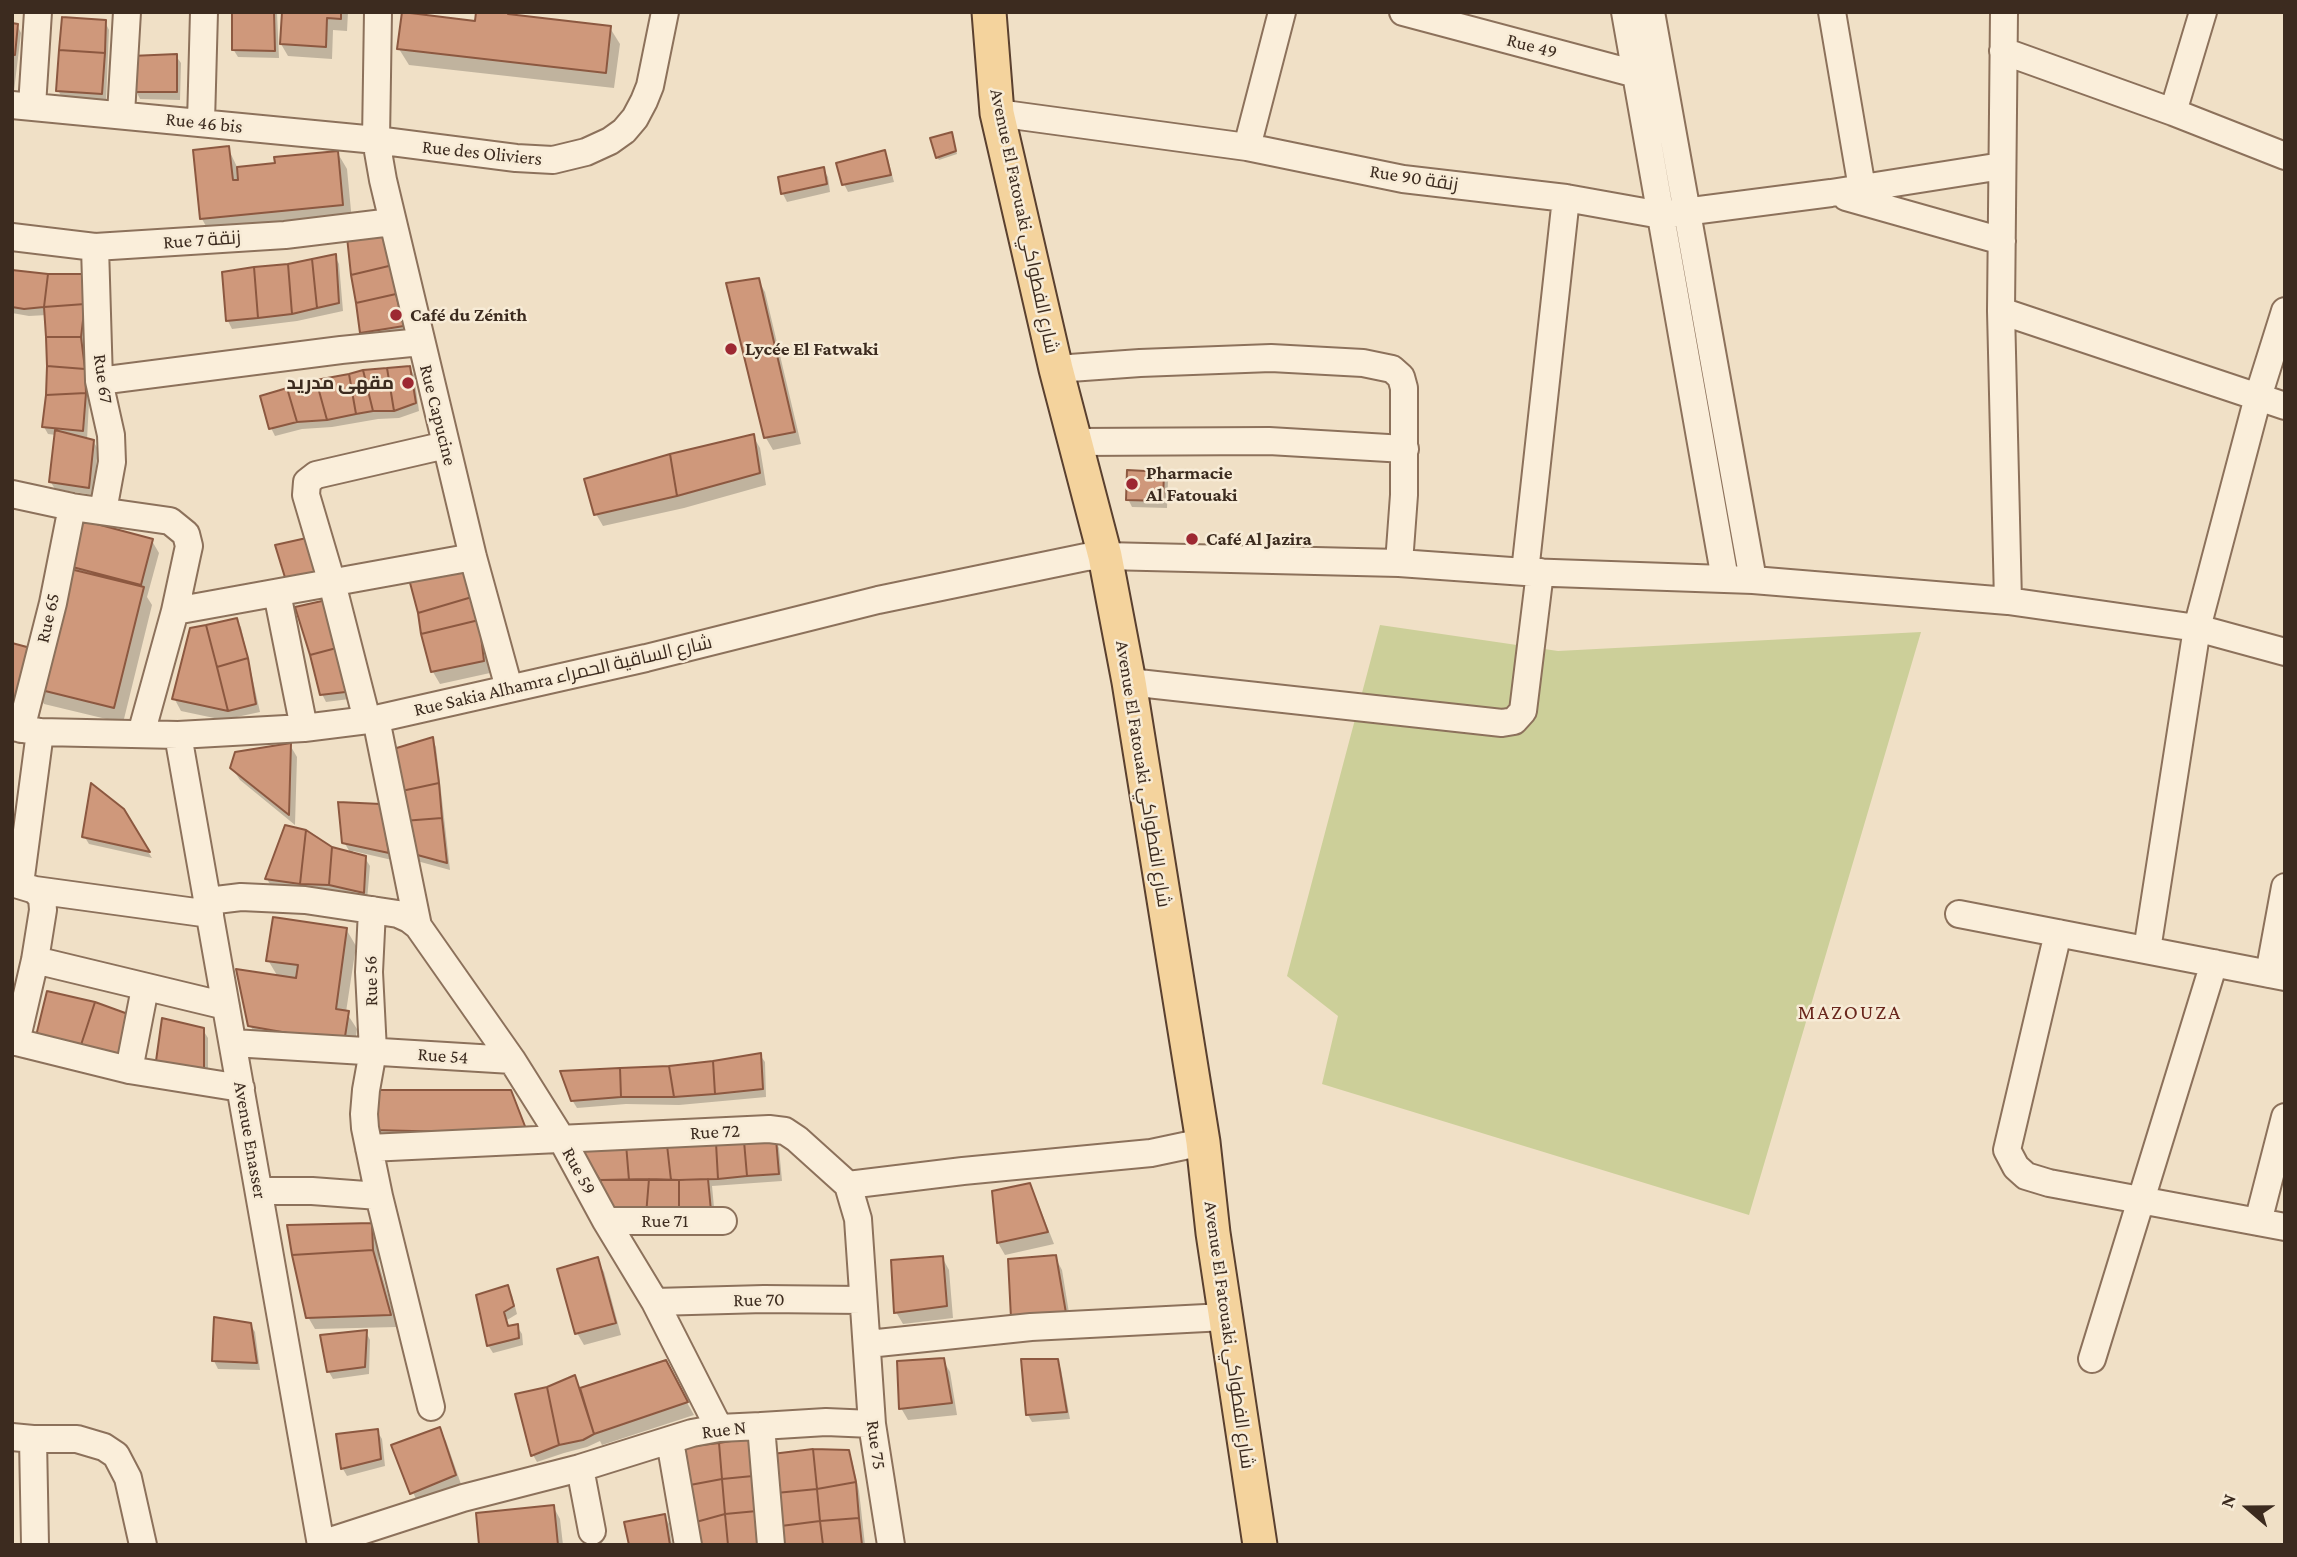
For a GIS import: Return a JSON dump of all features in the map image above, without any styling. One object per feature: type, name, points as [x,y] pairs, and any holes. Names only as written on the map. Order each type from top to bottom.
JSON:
[{"type":"main road","name":"Avenue El Fatouaki شارع الفطواكي","points":[[989,12],[997,113],[1056,369],[1105,556],[1129,682],[1203,1142],[1213,1233],[1260,1545]]},
{"type":"street","points":[[22,105],[38,12]]},
{"type":"street","points":[[121,114],[127,12]]},
{"type":"street","points":[[201,122],[204,12]]},
{"type":"street","points":[[376,140],[378,12]]},
{"type":"street","name":"Rue des Oliviers","points":[[376,140],[516,158],[553,160],[586,152],[624,131],[644,101],[665,12]]},
{"type":"street","points":[[1247,147],[1282,12]]},
{"type":"street","name":"Rue 49","points":[[1403,12],[1648,71]]},
{"type":"street","points":[[1625,12],[1648,71],[1674,214],[1753,580]]},
{"type":"street","points":[[1648,71],[1651,12]]},
{"type":"street","points":[[1832,12],[1862,195]]},
{"type":"street","points":[[2004,12],[2001,310],[2008,601]]},
{"type":"street","points":[[2173,112],[2203,12]]},
{"type":"street","points":[[2003,51],[2173,112],[2285,156]]},
{"type":"street","name":"Rue 46 bis","points":[[22,105],[376,140]]},
{"type":"street","name":"Rue 90 زنقة","points":[[997,113],[1247,147],[1404,179],[1674,214],[1831,193],[1862,195]]},
{"type":"street","name":"Rue Capucine","points":[[376,140],[392,222],[473,557],[509,688]]},
{"type":"street","points":[[1862,195],[2002,166]]},
{"type":"street","points":[[1862,195],[2002,241]]},
{"type":"street","points":[[1129,682],[1502,723],[1514,721],[1523,711],[1566,198]]},
{"type":"street","points":[[1674,214],[1725,579]]},
{"type":"street","name":"Rue 7 زنقة","points":[[12,237],[95,247],[285,235],[392,222]]},
{"type":"street","name":"Rue 67","points":[[95,247],[99,381],[111,435],[112,462],[103,511]]},
{"type":"street","points":[[2001,310],[2285,406]]},
{"type":"street","points":[[2147,950],[2197,628],[2258,397],[2285,311]]},
{"type":"street","points":[[99,381],[421,342]]},
{"type":"street","points":[[1056,369],[1271,358],[1349,362],[1385,366],[1397,372],[1404,388],[1405,449],[1399,563]]},
{"type":"street","points":[[1076,442],[1269,441],[1405,449]]},
{"type":"street","points":[[418,926],[371,719],[306,495],[307,482],[316,475],[446,445]]},
{"type":"street","points":[[12,494],[72,507],[170,521],[186,534],[187,555],[175,611],[141,734]]},
{"type":"street","name":"Rue 65","points":[[14,1042],[35,960],[43,910],[41,898],[22,886],[25,729],[72,507]]},
{"type":"street","name":"Rue Sakia Alhamra شارع الساقية الحمراء","points":[[25,729],[178,735],[304,728],[371,719],[646,658],[878,600],[1086,557],[1105,556],[1399,563],[1533,572],[1753,580],[2008,601],[2197,628],[2285,652]]},
{"type":"street","points":[[175,611],[473,557]]},
{"type":"street","points":[[277,593],[304,728]]},
{"type":"street","name":"Avenue Enasser","points":[[178,735],[321,1544]]},
{"type":"street","points":[[22,886],[209,907],[241,897],[305,900],[398,914],[418,926]]},
{"type":"street","points":[[1959,914],[2277,975],[2285,887]]},
{"type":"street","name":"Rue 56","points":[[372,910],[369,972],[373,1051],[364,1114],[379,1196],[431,1407]]},
{"type":"street","name":"Rue 59","points":[[418,926],[512,1060],[561,1138],[606,1221],[655,1302],[719,1428]]},
{"type":"street","points":[[2058,933],[2007,1150],[2016,1167],[2026,1176],[2049,1184],[2285,1227]]},
{"type":"street","points":[[35,960],[226,1006]]},
{"type":"street","points":[[2092,1359],[2214,963]]},
{"type":"street","points":[[129,1070],[145,988]]},
{"type":"street","points":[[14,1042],[129,1070],[241,1088]]},
{"type":"street","name":"Rue 54","points":[[233,1043],[512,1060]]},
{"type":"street","points":[[2258,1222],[2285,1117]]},
{"type":"street","name":"Rue 72","points":[[369,1148],[769,1129],[785,1131],[797,1139],[848,1185]]},
{"type":"street","points":[[848,1185],[1151,1153],[1203,1142]]},
{"type":"street","name":"Rue 75","points":[[848,1185],[858,1219],[872,1424],[891,1545]]},
{"type":"street","points":[[259,1191],[312,1191],[379,1196]]},
{"type":"street","name":"Rue 71","points":[[606,1221],[723,1221]]},
{"type":"street","name":"Rue 70","points":[[655,1302],[862,1300]]},
{"type":"street","points":[[868,1344],[1031,1327],[1225,1317]]},
{"type":"street","name":"Rue N","points":[[321,1544],[463,1498],[580,1468],[692,1433],[719,1428],[826,1422],[872,1424]]},
{"type":"street","points":[[761,1426],[771,1545]]},
{"type":"street","points":[[35,1545],[23,1438],[77,1439],[104,1447],[116,1455],[128,1478],[142,1545]]},
{"type":"street","points":[[670,1441],[688,1545]]},
{"type":"street","points":[[580,1468],[592,1531]]},
{"type":"street","points":[[12,1542],[20,1545]]},
{"type":"green space","points":[[1380,625],[1558,651],[1921,632],[1749,1215],[1322,1084],[1338,1016],[1287,976]]},
{"type":"building","points":[[232,12],[274,12],[275,51],[232,50]]},
{"type":"building","points":[[282,12],[341,12],[341,19],[327,18],[326,47],[280,44]]},
{"type":"building","points":[[402,12],[475,21],[476,12],[508,12],[611,26],[606,73],[397,49]]},
{"type":"building","points":[[62,17],[106,20],[105,53],[59,50]]},
{"type":"building","points":[[12,23],[18,24],[15,55],[12,55]]},
{"type":"building","points":[[59,50],[105,53],[102,94],[56,91]]},
{"type":"building","points":[[177,54],[177,92],[134,92],[131,56]]},
{"type":"building","points":[[952,132],[956,151],[936,158],[930,138]]},
{"type":"building","points":[[229,146],[233,180],[238,180],[237,167],[275,163],[274,157],[338,151],[343,205],[200,219],[193,150]]},
{"type":"building","points":[[885,150],[891,175],[842,185],[836,163]]},
{"type":"building","points":[[824,167],[827,184],[781,194],[778,177]]},
{"type":"building","points":[[386,236],[393,265],[351,275],[347,237]]},
{"type":"building","points":[[336,254],[339,303],[317,308],[312,259]]},
{"type":"building","points":[[312,259],[317,308],[292,314],[288,264]]},
{"type":"building","points":[[288,264],[292,314],[258,318],[254,267]]},
{"type":"building","points":[[393,265],[396,294],[356,303],[351,275]]},
{"type":"building","points":[[254,267],[258,318],[226,321],[222,272]]},
{"type":"building","points":[[12,270],[48,274],[44,307],[12,307]]},
{"type":"building","points":[[48,274],[82,274],[85,304],[44,307]]},
{"type":"building","points":[[759,278],[795,432],[764,438],[726,283]]},
{"type":"building","points":[[396,294],[404,326],[360,333],[356,303]]},
{"type":"building","points":[[85,304],[81,337],[46,337],[44,307]]},
{"type":"building","points":[[46,337],[81,337],[85,369],[47,366]]},
{"type":"building","points":[[47,366],[85,369],[86,393],[46,395]]},
{"type":"building","points":[[410,366],[416,403],[394,411],[387,368]]},
{"type":"building","points":[[387,368],[394,411],[373,411],[363,370]]},
{"type":"building","points":[[363,370],[373,411],[356,414],[349,374]]},
{"type":"building","points":[[349,374],[356,414],[327,420],[316,380]]},
{"type":"building","points":[[316,380],[327,420],[297,422],[287,388]]},
{"type":"building","points":[[287,388],[297,422],[269,429],[260,396]]},
{"type":"building","points":[[86,393],[83,431],[42,427],[46,395]]},
{"type":"building","points":[[55,430],[94,440],[89,488],[49,482]]},
{"type":"building","points":[[754,434],[760,473],[677,496],[670,454]]},
{"type":"building","points":[[670,454],[677,496],[594,515],[584,479]]},
{"type":"building","points":[[1127,470],[1164,472],[1163,501],[1126,500]]},
{"type":"building","points":[[74,518],[153,539],[141,585],[61,564]]},
{"type":"building","points":[[311,537],[322,579],[287,584],[275,545]]},
{"type":"building","points":[[462,564],[472,597],[418,613],[409,579]]},
{"type":"building","points":[[62,567],[144,587],[114,708],[33,688]]},
{"type":"building","points":[[472,597],[479,620],[421,634],[418,613]]},
{"type":"building","points":[[331,599],[344,646],[310,655],[295,607]]},
{"type":"building","points":[[237,618],[248,658],[217,667],[206,625]]},
{"type":"building","points":[[479,620],[484,661],[431,672],[421,634]]},
{"type":"building","points":[[206,625],[228,711],[172,699],[190,628]]},
{"type":"building","points":[[12,643],[38,650],[25,701],[12,698]]},
{"type":"building","points":[[344,646],[354,691],[320,695],[310,655]]},
{"type":"building","points":[[248,658],[256,704],[228,711],[217,667]]},
{"type":"building","points":[[433,737],[439,783],[397,792],[390,750]]},
{"type":"building","points":[[291,743],[289,815],[230,768],[235,752]]},
{"type":"building","points":[[91,783],[124,809],[150,852],[82,837]]},
{"type":"building","points":[[439,783],[442,818],[403,821],[397,792]]},
{"type":"building","points":[[338,802],[381,804],[389,853],[342,843]]},
{"type":"building","points":[[442,818],[447,863],[410,853],[403,821]]},
{"type":"building","points":[[285,825],[306,830],[300,884],[265,879]]},
{"type":"building","points":[[306,830],[332,847],[329,885],[300,884]]},
{"type":"building","points":[[332,847],[366,856],[364,893],[329,885]]},
{"type":"building","points":[[273,917],[347,928],[336,1009],[349,1011],[344,1043],[248,1026],[236,969],[296,978],[298,965],[266,961]]},
{"type":"building","points":[[47,991],[95,1002],[81,1045],[36,1036]]},
{"type":"building","points":[[95,1002],[128,1014],[119,1054],[81,1045]]},
{"type":"building","points":[[162,1018],[204,1028],[204,1071],[156,1061]]},
{"type":"building","points":[[761,1053],[763,1089],[715,1094],[713,1061]]},
{"type":"building","points":[[713,1061],[715,1094],[674,1097],[669,1066]]},
{"type":"building","points":[[669,1066],[674,1097],[621,1097],[620,1068]]},
{"type":"building","points":[[620,1068],[621,1097],[571,1101],[560,1071]]},
{"type":"building","points":[[375,1090],[511,1090],[528,1134],[374,1130]]},
{"type":"building","points":[[776,1139],[779,1174],[747,1176],[744,1141]]},
{"type":"building","points":[[744,1141],[747,1176],[718,1179],[716,1143]]},
{"type":"building","points":[[716,1143],[718,1179],[671,1180],[667,1145]]},
{"type":"building","points":[[626,1144],[667,1145],[671,1180],[629,1180]]},
{"type":"building","points":[[626,1144],[629,1180],[600,1180],[581,1151]]},
{"type":"building","points":[[649,1179],[646,1215],[613,1217],[600,1180]]},
{"type":"building","points":[[649,1179],[679,1180],[679,1214],[646,1215]]},
{"type":"building","points":[[708,1179],[711,1211],[679,1214],[679,1180]]},
{"type":"building","points":[[1030,1183],[1048,1232],[997,1243],[992,1191]]},
{"type":"building","points":[[372,1223],[373,1250],[292,1255],[287,1225]]},
{"type":"building","points":[[373,1250],[391,1315],[306,1318],[292,1255]]},
{"type":"building","points":[[1056,1255],[1066,1313],[1011,1318],[1008,1259]]},
{"type":"building","points":[[943,1256],[947,1306],[894,1313],[891,1260]]},
{"type":"building","points":[[598,1257],[616,1323],[575,1334],[557,1269]]},
{"type":"building","points":[[508,1285],[514,1306],[504,1312],[508,1326],[518,1324],[519,1338],[487,1346],[476,1295]]},
{"type":"building","points":[[214,1317],[251,1323],[257,1363],[212,1361]]},
{"type":"building","points":[[367,1330],[365,1367],[327,1372],[320,1335]]},
{"type":"building","points":[[944,1358],[952,1403],[899,1409],[897,1361]]},
{"type":"building","points":[[1021,1359],[1058,1359],[1067,1412],[1026,1415]]},
{"type":"building","points":[[666,1360],[688,1402],[594,1434],[580,1388]]},
{"type":"building","points":[[575,1375],[594,1434],[583,1440],[559,1445],[547,1387]]},
{"type":"building","points":[[547,1387],[559,1445],[531,1456],[515,1394]]},
{"type":"building","points":[[440,1427],[456,1475],[410,1494],[391,1445]]},
{"type":"building","points":[[378,1429],[381,1459],[341,1469],[336,1434]]},
{"type":"building","points":[[749,1438],[753,1476],[722,1479],[719,1443]]},
{"type":"building","points":[[719,1443],[722,1479],[690,1485],[685,1447]]},
{"type":"building","points":[[813,1449],[849,1450],[856,1482],[817,1489]]},
{"type":"building","points":[[813,1449],[817,1489],[776,1493],[772,1454]]},
{"type":"building","points":[[753,1476],[757,1511],[725,1514],[722,1479]]},
{"type":"building","points":[[722,1479],[725,1514],[696,1522],[690,1485]]},
{"type":"building","points":[[856,1482],[859,1518],[820,1521],[817,1489]]},
{"type":"building","points":[[817,1489],[820,1521],[781,1526],[776,1493]]},
{"type":"building","points":[[554,1505],[558,1545],[479,1545],[476,1513]]},
{"type":"building","points":[[757,1511],[763,1545],[728,1545],[725,1514]]},
{"type":"building","points":[[665,1514],[670,1545],[629,1545],[624,1522]]},
{"type":"building","points":[[725,1514],[728,1545],[697,1545],[696,1522]]},
{"type":"building","points":[[859,1518],[862,1545],[823,1545],[820,1521]]},
{"type":"building","points":[[820,1521],[823,1545],[784,1545],[781,1526]]},
{"type":"place","name":"Café du Zénith","points":[[396,315]]},
{"type":"place","name":"Lycée El Fatwaki","points":[[731,349]]},
{"type":"place","name":"مقهى مدريد","points":[[408,383]]},
{"type":"place","name":"Pharmacie Al Fatouaki","points":[[1132,484]]},
{"type":"place","name":"Café Al Jazira","points":[[1192,539]]},
{"type":"district","name":"MAZOUZA","points":[[1850,1013]]}]
